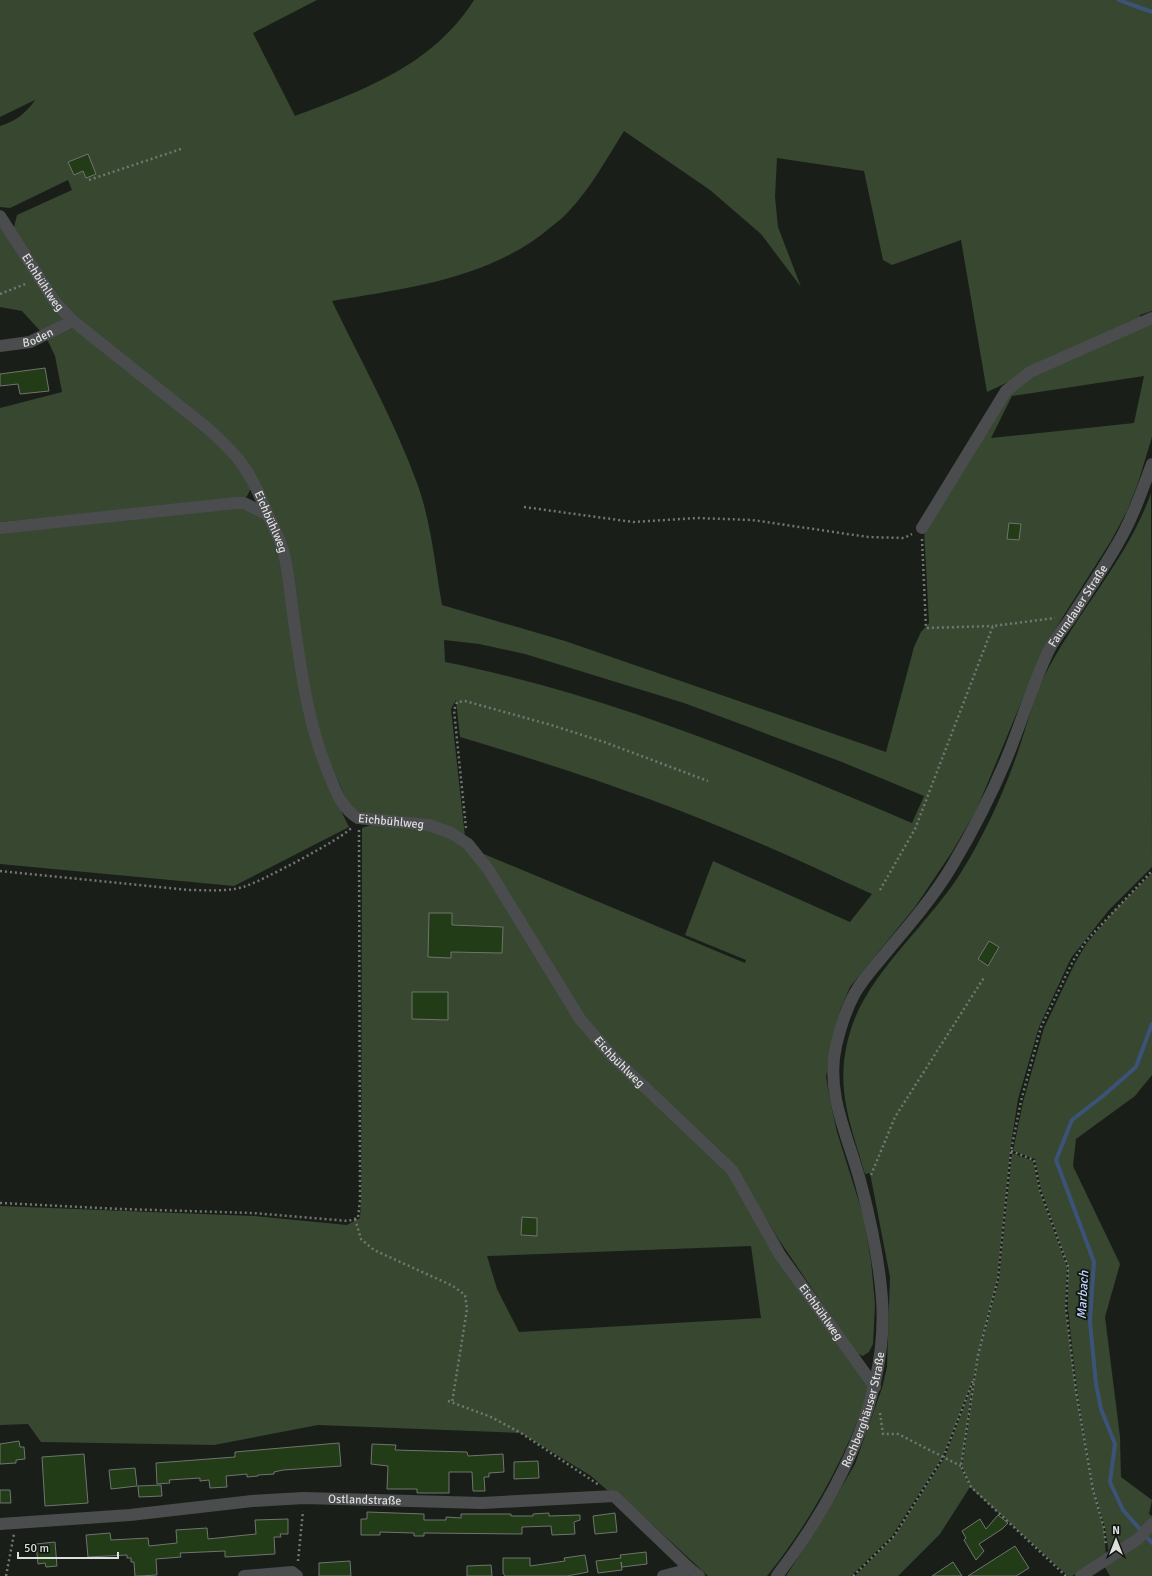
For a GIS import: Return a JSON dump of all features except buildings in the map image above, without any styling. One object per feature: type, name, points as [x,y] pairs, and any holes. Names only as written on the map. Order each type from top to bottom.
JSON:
[{"type":"street","name":"Eichbühlweg","points":[[0,216],[56,302],[73,321],[225,443],[242,462],[256,486],[279,539],[285,559],[303,684],[314,734],[324,764],[343,805],[350,814],[358,818],[429,825],[451,833],[468,844],[488,869],[580,1019],[612,1056],[732,1170],[780,1255],[874,1387]]},
{"type":"street","points":[[922,528],[1006,391],[1030,372],[1152,318]]},
{"type":"street","name":"Boden","points":[[0,346],[30,342],[73,321]]},
{"type":"street","name":"Faurndauer Straße","points":[[863,1194],[835,1098],[834,1059],[836,1044],[845,1017],[854,995],[865,978],[919,913],[943,880],[977,822],[1009,751],[1033,686],[1050,649],[1119,542],[1139,500],[1152,464]]},
{"type":"street","points":[[0,528],[236,503],[244,503],[268,515]]},
{"type":"street","name":"Rechberghäuser Straße","points":[[777,1576],[817,1516],[845,1466],[862,1427],[880,1363],[882,1301],[872,1224],[863,1194]]},
{"type":"street","points":[[614,1496],[694,1573]]},
{"type":"street","name":"Ostlandstraße","points":[[0,1524],[130,1515],[252,1501],[304,1498],[482,1502],[614,1496]]},
{"type":"street","points":[[1081,1576],[1138,1539],[1152,1524]]},
{"type":"street","points":[[244,1576],[292,1572],[297,1576]]},
{"type":"street","points":[[663,1576],[694,1573]]},
{"type":"path","points":[[90,180],[181,149]]},
{"type":"path","points":[[0,294],[40,278]]},
{"type":"path","points":[[524,508],[633,522],[697,518],[752,520],[868,537],[904,538],[922,528],[926,628],[993,626],[1072,616]]},
{"type":"path","points":[[880,890],[915,829],[993,626]]},
{"type":"path","points":[[468,844],[454,710],[457,702],[465,701],[551,725],[604,742],[708,781]]},
{"type":"path","points":[[0,871],[188,890],[219,891],[243,887],[271,876],[351,829],[358,818]]},
{"type":"path","points":[[0,1203],[120,1210],[253,1213],[348,1221],[358,1218],[360,1200],[358,818]]},
{"type":"path","points":[[1066,1576],[970,1487],[961,1466],[978,1355],[998,1280],[1011,1151],[1021,1101],[1042,1027],[1073,961],[1086,941],[1152,871]]},
{"type":"path","points":[[863,1194],[895,1117],[985,976]]},
{"type":"path","points":[[1011,1151],[1034,1160],[1040,1190],[1068,1267],[1066,1309],[1076,1391],[1093,1490],[1104,1528],[1109,1558]]},
{"type":"path","points":[[355,1219],[361,1239],[374,1250],[453,1286],[465,1295],[467,1309],[452,1403]]},
{"type":"path","points":[[853,1576],[894,1536],[944,1456],[975,1377]]},
{"type":"path","points":[[448,1401],[491,1417],[521,1433],[614,1496]]},
{"type":"path","points":[[880,1406],[883,1434],[898,1434],[926,1450],[961,1466]]},
{"type":"path","points":[[297,1576],[304,1498]]},
{"type":"path","points":[[6,1576],[17,1522]]},
{"type":"green space","points":[[0,0],[317,0],[253,33],[295,116],[346,96],[395,73],[418,58],[438,42],[457,23],[474,0],[1152,0],[1152,311],[1140,315],[1140,321],[987,392],[961,240],[892,265],[883,260],[864,171],[777,158],[775,197],[778,227],[801,287],[761,234],[710,190],[624,131],[577,202],[551,227],[527,245],[502,259],[447,279],[419,286],[332,301],[388,414],[417,483],[426,512],[442,605],[565,641],[886,752],[914,647],[921,632],[929,623],[924,529],[1009,394],[1032,375],[1152,323],[1152,437],[1138,483],[1127,511],[1111,541],[1045,645],[976,811],[952,852],[915,907],[850,987],[841,1008],[833,1035],[826,1077],[837,1132],[864,1218],[871,1261],[875,1304],[873,1344],[869,1352],[863,1356],[856,1353],[779,1240],[735,1167],[618,1054],[584,1017],[479,852],[745,963],[746,960],[685,935],[713,861],[850,922],[872,894],[773,849],[686,813],[536,760],[460,737],[456,700],[451,709],[465,837],[362,813],[354,809],[347,801],[317,732],[289,560],[251,467],[81,321],[59,298],[13,231],[17,215],[72,190],[68,180],[10,208],[0,207],[0,126],[11,122],[20,116],[35,100],[0,117]],"holes":[[[1144,376],[1134,423],[991,438],[1012,396]],[[444,640],[479,644],[525,654],[684,703],[842,762],[924,796],[912,823],[798,775],[683,730],[565,692],[505,675],[445,662]]]},
{"type":"green space","points":[[0,225],[67,321],[42,333],[22,311],[0,307]]},
{"type":"green space","points":[[73,328],[158,393],[235,459],[251,488],[247,496],[244,498],[0,522],[0,408],[62,392],[55,356],[47,339]]},
{"type":"green space","points":[[1151,493],[1152,867],[1109,910],[1071,958],[1039,1027],[1018,1099],[1010,1151],[997,1280],[974,1377],[943,1456],[892,1536],[851,1576],[786,1576],[823,1519],[855,1464],[882,1388],[887,1367],[890,1277],[870,1173],[865,1174],[849,1121],[846,1104],[843,1070],[845,1052],[850,1032],[858,1011],[870,990],[884,970],[946,893],[960,874],[976,847],[1010,775],[1043,679],[1070,632],[1128,542],[1141,518]]},
{"type":"green space","points":[[240,507],[265,518],[278,544],[326,780],[349,827],[234,886],[0,864],[0,533]]},
{"type":"green space","points":[[374,824],[429,828],[464,845],[485,872],[576,1020],[728,1171],[870,1386],[851,1436],[827,1486],[799,1533],[767,1576],[708,1576],[615,1490],[607,1490],[591,1476],[521,1433],[318,1425],[214,1445],[41,1442],[28,1424],[0,1425],[0,1206],[253,1216],[347,1225],[360,1218],[362,828]],"holes":[[[751,1246],[761,1318],[519,1332],[497,1289],[487,1256]]]},
{"type":"green space","points":[[1152,873],[1152,1075],[1135,1096],[1076,1139],[1073,1166],[1120,1264],[1105,1317],[1120,1437],[1121,1477],[1152,1500],[1149,1514],[1152,1516],[1152,1576],[1110,1576],[1103,1564],[1109,1555],[1105,1527],[1093,1490],[1077,1391],[1068,1309],[1068,1266],[1041,1189],[1035,1159],[1013,1151],[1023,1102],[1044,1028],[1075,963],[1087,943],[1114,911]]},
{"type":"green space","points":[[1012,1153],[1033,1161],[1039,1190],[1067,1267],[1065,1308],[1076,1391],[1093,1490],[1104,1528],[1106,1556],[1072,1576],[1068,1576],[970,1487],[962,1466],[978,1355],[999,1280]]},
{"type":"green space","points":[[973,1383],[961,1467],[970,1487],[940,1534],[898,1576],[855,1576],[894,1537],[945,1457]]},
{"type":"waterway","points":[[1119,0],[1152,12]]},
{"type":"waterway","name":"Marbach","points":[[1152,1024],[1136,1067],[1072,1120],[1056,1160],[1094,1262],[1090,1322],[1096,1384],[1101,1409],[1115,1444],[1110,1482],[1123,1510],[1152,1543]]}]
